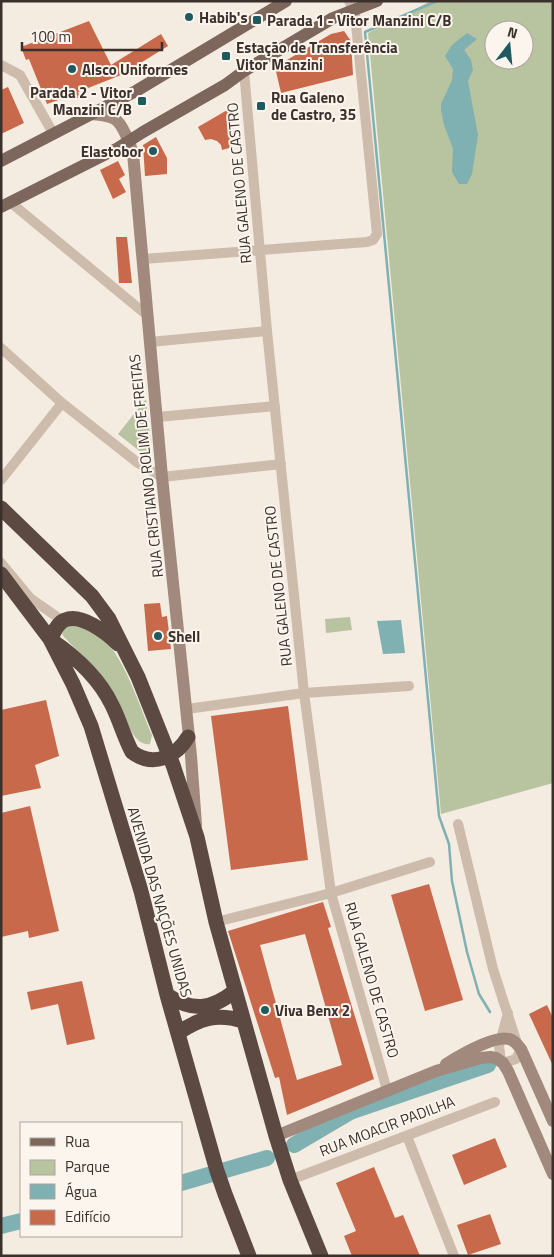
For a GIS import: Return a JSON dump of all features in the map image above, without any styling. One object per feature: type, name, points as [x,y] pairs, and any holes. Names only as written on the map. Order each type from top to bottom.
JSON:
[{"type":"highway","points":[[1,508],[92,596],[109,619],[138,677],[169,755],[197,837],[216,922],[277,1141],[321,1256]]},
{"type":"highway","name":"AVENIDA DAS NAÇÕES UNIDAS","points":[[1,574],[50,639],[73,684],[91,726],[141,891],[167,996],[217,1171],[224,1194],[250,1256]]},
{"type":"highway","points":[[126,652],[98,627],[84,621],[63,620],[50,639],[72,654],[104,690],[132,752],[137,756],[150,761],[156,761],[169,755],[184,744],[188,737]]},
{"type":"highway","points":[[167,996],[179,1003],[199,1008],[215,1003],[235,991]]},
{"type":"highway","points":[[178,1034],[190,1025],[218,1016],[243,1021]]},
{"type":"main road","points":[[1,161],[136,91],[286,1]]},
{"type":"main road","points":[[6,205],[129,141],[352,6],[377,1]]},
{"type":"street","points":[[143,259],[373,240],[377,234],[352,6]]},
{"type":"street","points":[[1,65],[20,74],[53,133]]},
{"type":"street","name":"RUA GALENO DE CASTRO","points":[[244,71],[267,331],[304,693],[331,893],[388,1090]]},
{"type":"street","name":"RUA CRISTIANO ROLIM DE FREITAS","points":[[92,114],[117,120],[129,141],[133,153],[162,477],[187,709],[197,837]]},
{"type":"street","points":[[6,205],[148,316]]},
{"type":"street","points":[[150,342],[267,331]]},
{"type":"street","points":[[1,348],[62,403],[138,463],[162,477],[281,464]]},
{"type":"street","points":[[1,480],[62,403]]},
{"type":"street","points":[[158,417],[275,406]]},
{"type":"street","points":[[1,563],[30,598],[63,620]]},
{"type":"street","points":[[187,709],[304,693],[409,686]]},
{"type":"street","points":[[458,824],[493,970],[519,1046],[553,1120]]},
{"type":"street","points":[[216,922],[331,893],[430,862]]},
{"type":"street","points":[[508,1012],[500,1039],[499,1050],[502,1062],[553,1174]]},
{"type":"street","points":[[436,1071],[460,1055],[500,1039],[509,1039],[519,1046]]},
{"type":"street","points":[[436,1071],[481,1058],[490,1057],[502,1062],[516,1059],[519,1046]]},
{"type":"street","name":"RUA MOACIR PADILHA","points":[[277,1141],[388,1090],[436,1071]]},
{"type":"street","name":"RUA MOACIR PADILHA","points":[[289,1175],[407,1136],[495,1102]]},
{"type":"street","points":[[407,1136],[454,1256]]},
{"type":"green space","points":[[431,1],[553,1],[553,783],[441,814],[368,33]]},
{"type":"green space","points":[[146,399],[151,445],[148,452],[142,453],[118,434]]},
{"type":"green space","points":[[350,617],[352,630],[326,633],[325,619]]},
{"type":"green space","points":[[75,624],[103,639],[118,658],[152,735],[150,744],[144,744],[134,735],[118,700],[107,682],[62,634],[65,628]]},
{"type":"water","points":[[467,33],[477,39],[464,50],[471,60],[473,70],[468,81],[478,135],[472,174],[467,184],[459,184],[452,172],[453,149],[444,125],[441,104],[452,80],[453,69],[445,56],[452,45]]},
{"type":"water","points":[[401,620],[405,653],[383,654],[377,621]]},
{"type":"building","name":"Alsco Uniformes","points":[[89,21],[111,65],[161,34],[168,46],[121,75],[78,92],[80,97],[73,100],[70,96],[47,104],[29,59],[26,60],[21,47]]},
{"type":"building","points":[[344,31],[351,41],[353,75],[281,93],[275,67],[331,34]]},
{"type":"building","points":[[8,87],[24,123],[1,134],[1,90]]},
{"type":"building","points":[[229,109],[233,147],[222,150],[221,145],[217,141],[205,140],[198,127]]},
{"type":"building","name":"Elastobor","points":[[156,137],[167,158],[167,174],[145,176],[143,145]]},
{"type":"building","points":[[118,161],[125,175],[119,179],[126,192],[113,199],[100,170]]},
{"type":"building","points":[[116,237],[127,237],[132,283],[119,283]]},
{"type":"building","name":"Shell","points":[[160,603],[162,617],[167,616],[171,649],[148,651],[144,604]]},
{"type":"building","points":[[46,700],[59,756],[35,765],[41,788],[1,796],[1,710]]},
{"type":"building","points":[[288,706],[308,860],[231,870],[211,716]]},
{"type":"building","points":[[30,806],[59,931],[29,938],[28,931],[1,937],[1,813]]},
{"type":"building","points":[[429,884],[463,1000],[425,1011],[391,895]]},
{"type":"building","points":[[323,902],[331,927],[328,928],[374,1079],[287,1115],[279,1077],[275,1078],[228,931]],"holes":[[[305,934],[342,1065],[297,1080],[260,945]]]},
{"type":"building","points":[[82,981],[95,1039],[67,1045],[58,1004],[31,1010],[27,992]]},
{"type":"building","points":[[547,1005],[553,1018],[553,1066],[529,1014]]},
{"type":"building","points":[[495,1138],[507,1167],[464,1185],[452,1155]]},
{"type":"building","points":[[374,1167],[395,1218],[403,1215],[420,1256],[352,1256],[344,1236],[356,1231],[336,1183]]},
{"type":"building","points":[[490,1214],[501,1244],[468,1255],[457,1225]]},
{"type":"waterway","points":[[437,1],[365,32],[439,816],[449,844],[452,881],[467,952],[479,994],[490,1012]]},
{"type":"waterway","points":[[294,1145],[350,1112],[488,1065]]},
{"type":"waterway","points":[[182,1183],[267,1158]]},
{"type":"waterway","points":[[1,1226],[20,1221]]},
{"type":"place","name":"Habib's","points":[[189,17]]},
{"type":"place","name":"Parada 1 - Vitor Manzini C/B","points":[[257,20]]},
{"type":"place","name":"Estação de Transferência Vitor Manzini","points":[[226,56]]},
{"type":"place","name":"Alsco Uniformes","points":[[72,69]]},
{"type":"place","name":"Parada 2 - Vitor Manzini C/B","points":[[142,101]]},
{"type":"place","name":"Rua Galeno de Castro, 35","points":[[261,106]]},
{"type":"place","name":"Elastobor","points":[[153,151]]},
{"type":"place","name":"Shell","points":[[158,636]]},
{"type":"place","name":"Viva Benx 2","points":[[265,1010]]}]
